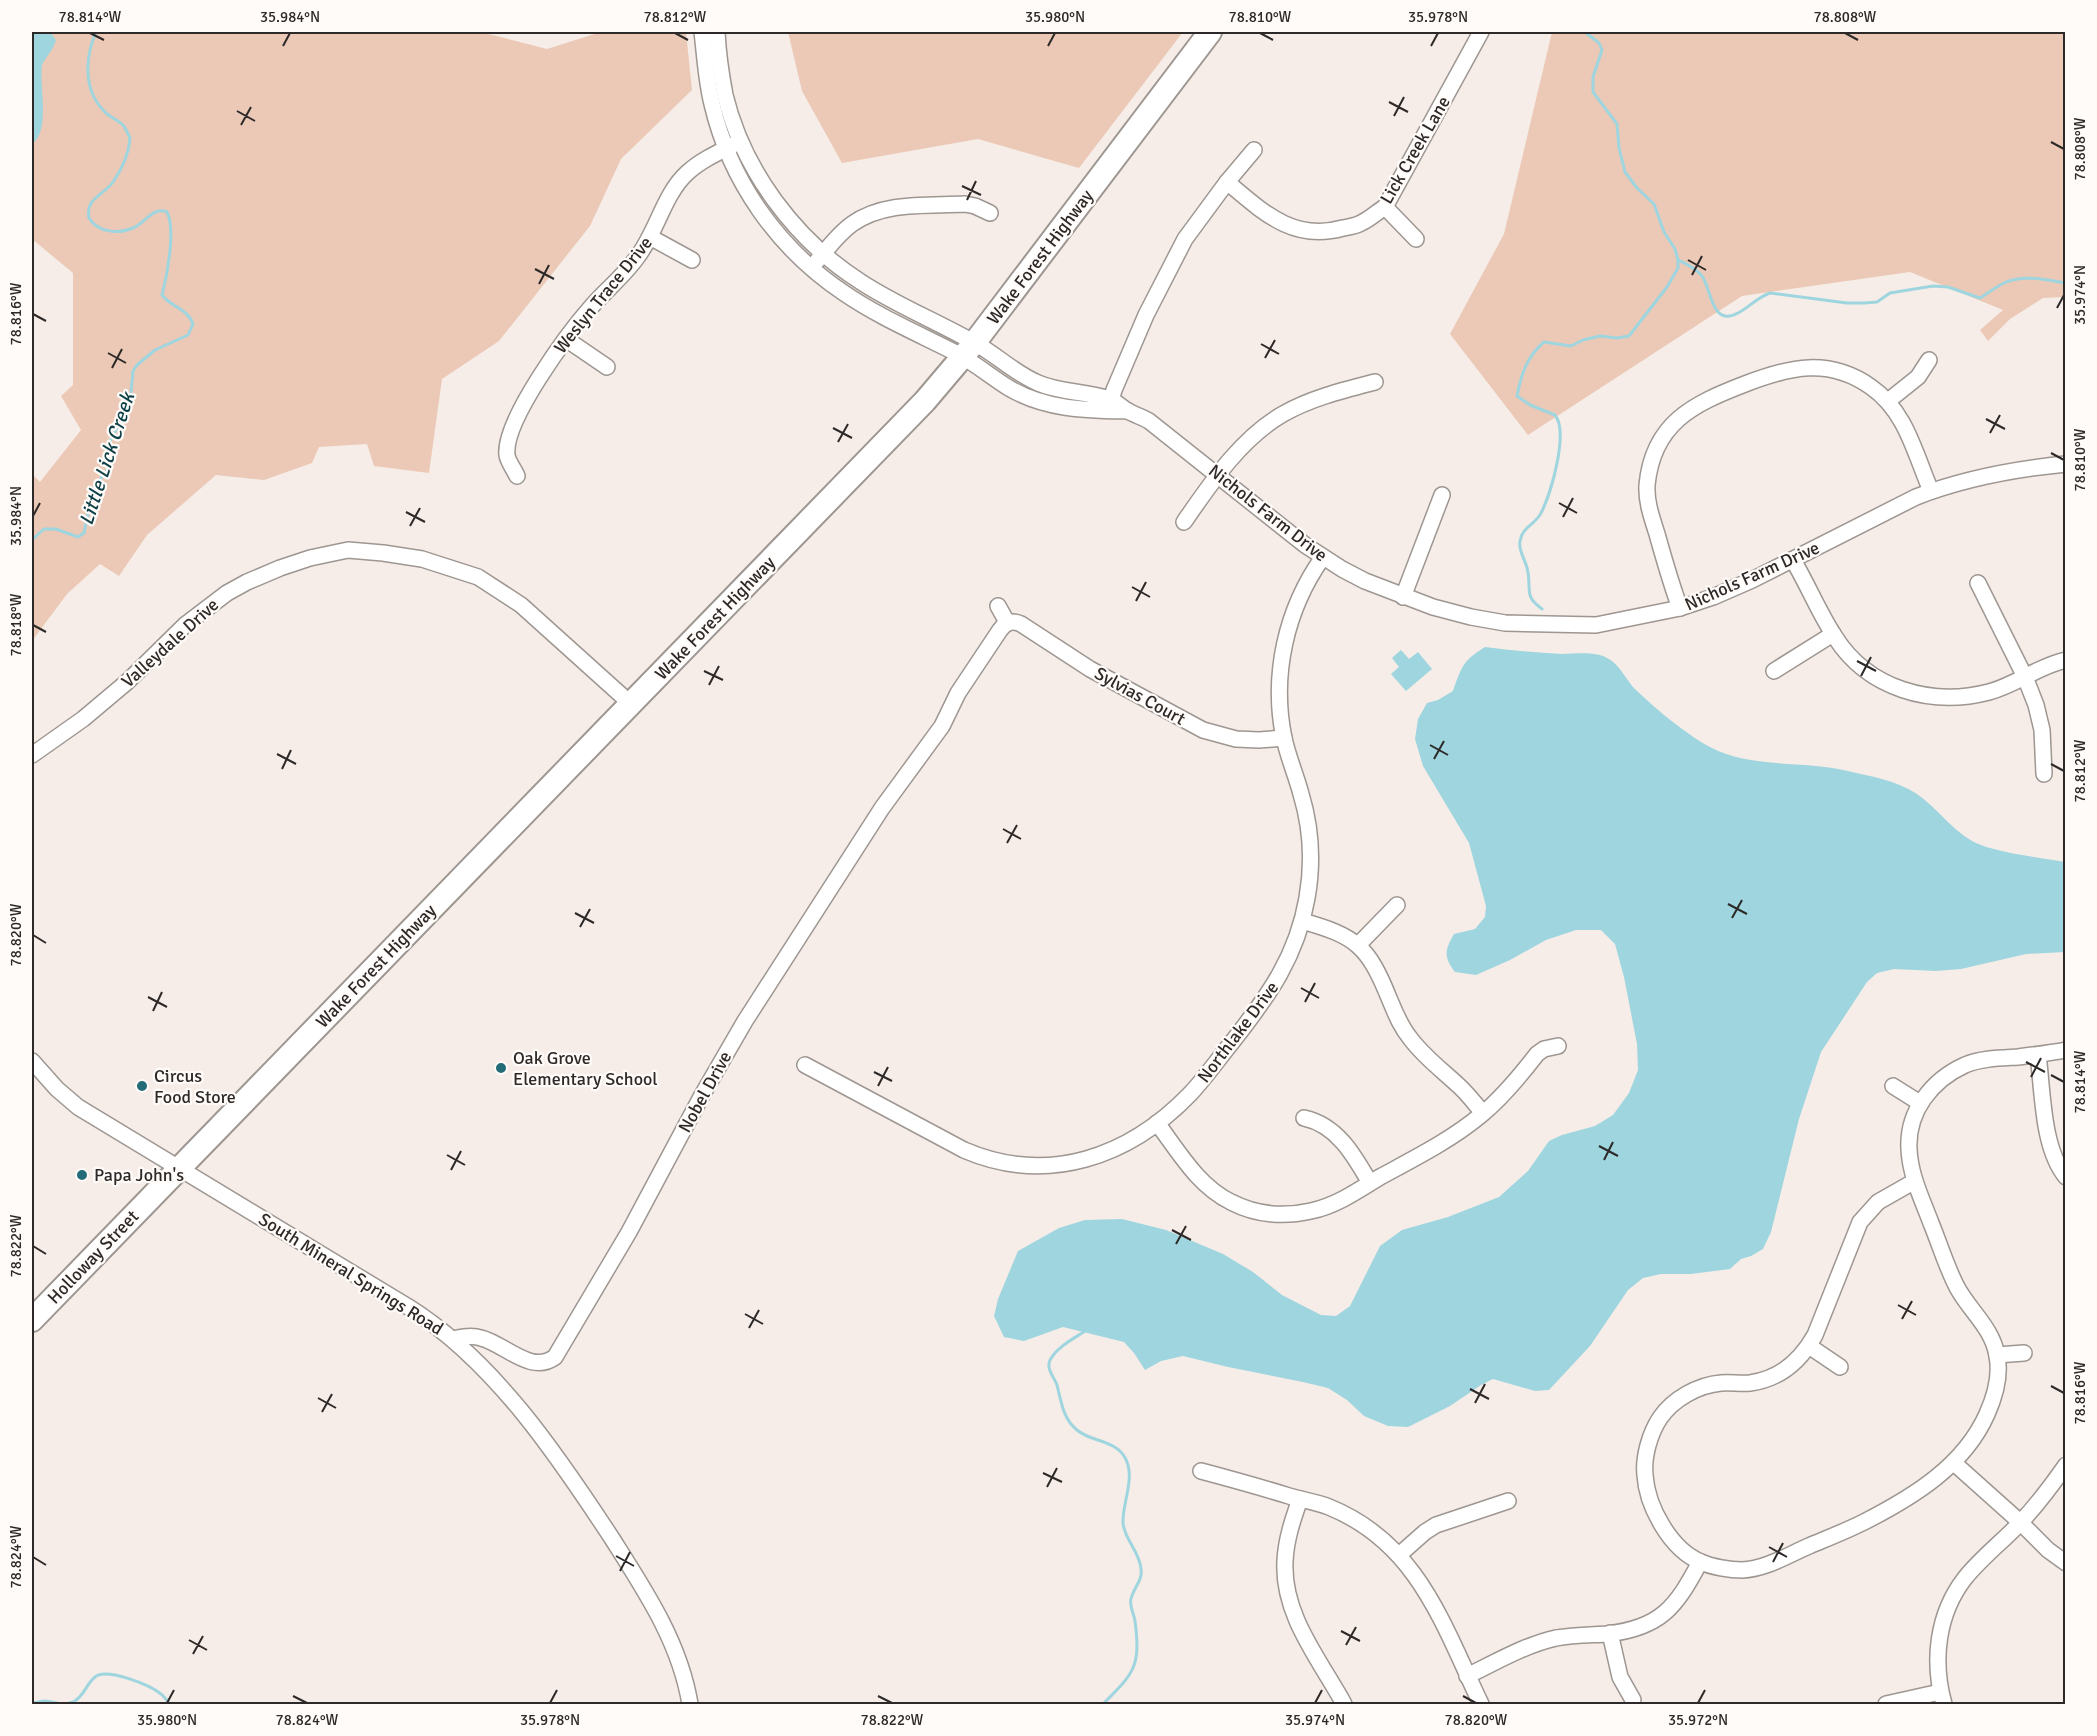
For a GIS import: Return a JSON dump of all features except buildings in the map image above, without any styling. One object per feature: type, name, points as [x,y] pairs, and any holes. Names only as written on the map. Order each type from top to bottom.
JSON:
[{"type":"highway","name":"Wake Forest Highway","points":[[179,1168],[909,418],[969,350],[1210,32]]},
{"type":"highway","name":"Holloway Street","points":[[32,1320],[179,1168]]},
{"type":"street","points":[[702,32],[711,103],[726,149],[750,197],[770,224],[811,267],[858,302],[969,350]]},
{"type":"street","points":[[717,32],[719,60],[726,96],[741,141],[754,168],[783,212],[824,253],[861,283],[969,350]]},
{"type":"street","name":"Lick Creek Lane","points":[[1227,182],[1281,223],[1307,232],[1335,231],[1360,224],[1385,207],[1481,32]]},
{"type":"street","name":"Weslyn Trace Drive","points":[[517,476],[507,459],[507,448],[510,437],[537,382],[592,306],[632,265],[650,237],[674,190],[686,174],[695,166],[741,141]]},
{"type":"street","points":[[1109,405],[1146,315],[1185,239],[1254,150]]},
{"type":"street","points":[[811,267],[840,234],[853,223],[879,211],[965,204],[990,213]]},
{"type":"street","points":[[1385,207],[1416,239]]},
{"type":"street","points":[[650,237],[692,260]]},
{"type":"street","points":[[566,339],[606,368]]},
{"type":"street","name":"Nichols Farm Drive","points":[[969,350],[1011,368],[1040,384],[1128,411],[1156,425],[1323,556],[1365,582],[1403,597],[1471,617],[1505,623],[1596,625],[1680,608],[1713,597],[1793,560],[1931,491],[1996,473],[2066,464]]},
{"type":"street","points":[[1888,401],[1918,377],[1929,360]]},
{"type":"street","points":[[1680,608],[1649,508],[1647,487],[1651,463],[1667,431],[1679,418],[1702,401],[1770,375],[1798,368],[1823,368],[1841,372],[1869,386],[1888,401],[1902,420],[1931,491]]},
{"type":"street","points":[[1184,522],[1219,475],[1257,433],[1283,414],[1321,397],[1375,382]]},
{"type":"street","points":[[1403,597],[1442,495]]},
{"type":"street","name":"Valleydale Drive","points":[[32,754],[83,719],[127,682],[185,624],[227,594],[264,574],[310,558],[348,550],[422,559],[478,577],[521,604],[631,704]]},
{"type":"street","name":"Northlake Drive","points":[[805,1065],[964,1150],[983,1158],[1013,1165],[1046,1165],[1093,1157],[1128,1143],[1157,1123],[1191,1092],[1266,998],[1290,957],[1302,921],[1308,896],[1310,847],[1302,797],[1284,738],[1279,690],[1282,653],[1292,613],[1300,594],[1323,556]]},
{"type":"street","points":[[1793,560],[1833,634],[1846,651],[1869,672],[1914,694],[1935,698],[1969,696],[1992,691],[2044,667],[2066,660]]},
{"type":"street","points":[[1978,583],[2025,677],[2036,705],[2042,730],[2044,774]]},
{"type":"street","points":[[998,606],[1007,622]]},
{"type":"street","name":"Sylvias Court","points":[[1007,622],[1021,624],[1115,684],[1203,730],[1236,739],[1284,738]]},
{"type":"street","name":"Nobel Drive","points":[[453,1339],[470,1336],[484,1338],[538,1364],[549,1361],[555,1356],[629,1232],[701,1096],[745,1021],[882,808],[942,726],[958,693],[1007,622]]},
{"type":"street","points":[[1774,671],[1833,634]]},
{"type":"street","points":[[1359,945],[1397,904]]},
{"type":"street","points":[[1302,921],[1335,931],[1359,945],[1377,969],[1407,1036],[1427,1059],[1466,1093],[1483,1113]]},
{"type":"street","points":[[1157,1123],[1203,1182],[1222,1197],[1254,1211],[1286,1215],[1318,1210],[1339,1201],[1458,1132],[1499,1098],[1537,1054],[1544,1049],[1558,1046]]},
{"type":"street","points":[[1915,1181],[1878,1202],[1860,1222],[1815,1335],[1809,1346],[1792,1365],[1766,1379],[1750,1383],[1707,1385],[1690,1392],[1673,1404],[1660,1418],[1652,1434],[1644,1474],[1648,1493],[1668,1533],[1680,1548],[1700,1562],[1741,1570],[1760,1567],[1845,1532],[1913,1494],[1954,1463],[1981,1429],[1997,1386],[1997,1355],[1985,1327],[1959,1290],[1915,1181],[1909,1149],[1910,1134],[1920,1103],[1939,1081],[1966,1065],[1980,1060],[2066,1050]]},
{"type":"street","points":[[2038,1055],[2048,1139],[2053,1158],[2066,1177]]},
{"type":"street","name":"South Mineral Springs Road","points":[[32,1060],[57,1089],[78,1107],[421,1315],[477,1361],[550,1448],[583,1494],[656,1608],[681,1666],[690,1704]]},
{"type":"street","points":[[1893,1086],[1920,1103]]},
{"type":"street","points":[[1304,1118],[1325,1125],[1355,1157],[1370,1183]]},
{"type":"street","points":[[1809,1346],[1840,1367]]},
{"type":"street","points":[[1997,1355],[2024,1353]]},
{"type":"street","points":[[1954,1463],[2048,1550],[2066,1563]]},
{"type":"street","points":[[1886,1704],[1942,1698],[1937,1667],[1938,1648],[1947,1611],[1965,1579],[2020,1522],[2066,1465]]},
{"type":"street","points":[[1201,1471],[1328,1507],[1357,1521],[1399,1555],[1425,1589],[1481,1704]]},
{"type":"street","points":[[1300,1499],[1288,1537],[1285,1562],[1292,1604],[1300,1628],[1344,1704]]},
{"type":"street","points":[[1399,1555],[1436,1525],[1508,1501]]},
{"type":"street","points":[[1467,1676],[1540,1642],[1558,1638],[1610,1634],[1642,1627],[1666,1613],[1681,1595],[1700,1562]]},
{"type":"street","points":[[1610,1634],[1620,1677],[1633,1700]]},
{"type":"shaded area","points":[[32,32],[481,32],[547,49],[601,32],[686,32],[692,90],[621,159],[590,226],[499,341],[442,379],[429,473],[374,466],[367,444],[319,447],[312,463],[264,480],[216,475],[147,535],[119,576],[100,564],[67,594],[32,641],[32,474],[40,482],[81,430],[61,396],[73,385],[73,273],[32,239]]},
{"type":"shaded area","points":[[788,32],[1183,32],[1079,168],[978,139],[842,163],[802,91]]},
{"type":"shaded area","points":[[1552,32],[2064,32],[2066,35],[2065,297],[2043,298],[2010,319],[1988,341],[1980,330],[2003,310],[1910,272],[1742,296],[1528,435],[1450,334],[1504,234]]},
{"type":"water","points":[[32,32],[50,32],[56,40],[42,65],[43,119],[38,138],[32,144]]},
{"type":"water","points":[[1485,647],[1602,656],[1616,664],[1633,687],[1663,714],[1710,747],[1743,758],[1831,768],[1893,782],[1917,794],[1957,831],[1972,841],[2004,851],[2065,862],[2065,952],[2026,954],[1961,969],[1936,971],[1894,969],[1877,973],[1867,982],[1821,1052],[1799,1119],[1771,1232],[1763,1249],[1741,1259],[1730,1269],[1691,1274],[1661,1274],[1643,1278],[1628,1290],[1590,1346],[1549,1390],[1535,1391],[1493,1379],[1450,1406],[1408,1427],[1388,1426],[1364,1416],[1347,1400],[1328,1388],[1303,1382],[1183,1356],[1161,1361],[1145,1370],[1124,1342],[1063,1327],[1024,1341],[1004,1337],[994,1316],[998,1299],[1018,1251],[1059,1228],[1085,1220],[1122,1219],[1166,1230],[1223,1254],[1253,1272],[1282,1295],[1321,1315],[1336,1316],[1350,1306],[1380,1246],[1402,1230],[1448,1217],[1499,1197],[1528,1171],[1549,1141],[1595,1126],[1613,1115],[1629,1093],[1638,1070],[1637,1044],[1615,944],[1601,930],[1576,930],[1546,940],[1476,975],[1455,972],[1447,957],[1447,949],[1454,934],[1475,929],[1485,917],[1486,906],[1469,843],[1423,766],[1415,739],[1418,719],[1427,703],[1438,700],[1453,691],[1464,665]]},
{"type":"water","points":[[1401,650],[1409,659],[1418,652],[1432,669],[1406,691],[1391,674],[1399,667],[1392,658]]},
{"type":"waterway","name":"Little Lick Creek","points":[[32,540],[44,529],[56,529],[78,537],[84,533],[93,489],[107,470],[111,460],[110,441],[127,410],[133,371],[155,350],[188,335],[193,324],[183,311],[162,295],[171,241],[170,220],[167,212],[157,211],[137,226],[121,231],[109,231],[98,227],[89,218],[88,211],[92,202],[109,187],[122,167],[130,138],[123,125],[106,113],[92,93],[88,62],[96,32]]},
{"type":"waterway","points":[[1542,609],[1534,603],[1529,592],[1528,571],[1520,544],[1523,532],[1539,517],[1545,504],[1554,478],[1560,435],[1559,423],[1555,415],[1530,405],[1517,396],[1523,373],[1533,353],[1544,342],[1571,346],[1600,336],[1617,338],[1629,336],[1667,287],[1678,268],[1675,249],[1664,232],[1654,204],[1637,188],[1625,172],[1619,148],[1617,124],[1593,92],[1593,77],[1602,50],[1599,43],[1585,32]]},
{"type":"waterway","points":[[1678,260],[1700,273],[1717,311],[1729,316],[1742,311],[1770,293],[1864,303],[1877,302],[1890,293],[1933,286],[1948,287],[1980,298],[2011,280],[2035,278],[2066,283]]},
{"type":"waterway","points":[[1085,1331],[1057,1351],[1050,1360],[1050,1370],[1057,1385],[1061,1403],[1072,1426],[1083,1434],[1120,1451],[1128,1464],[1129,1480],[1123,1523],[1126,1535],[1138,1557],[1141,1573],[1131,1601],[1137,1637],[1136,1659],[1128,1676],[1103,1704]]},
{"type":"waterway","points":[[32,1703],[73,1702],[80,1697],[95,1677],[108,1674],[128,1678],[148,1686],[162,1695],[170,1704]]},
{"type":"place","name":"Oak Grove Elementary School","points":[[501,1068]]},
{"type":"place","name":"Circus Food Store","points":[[142,1086]]},
{"type":"place","name":"Papa John's","points":[[82,1175]]}]
